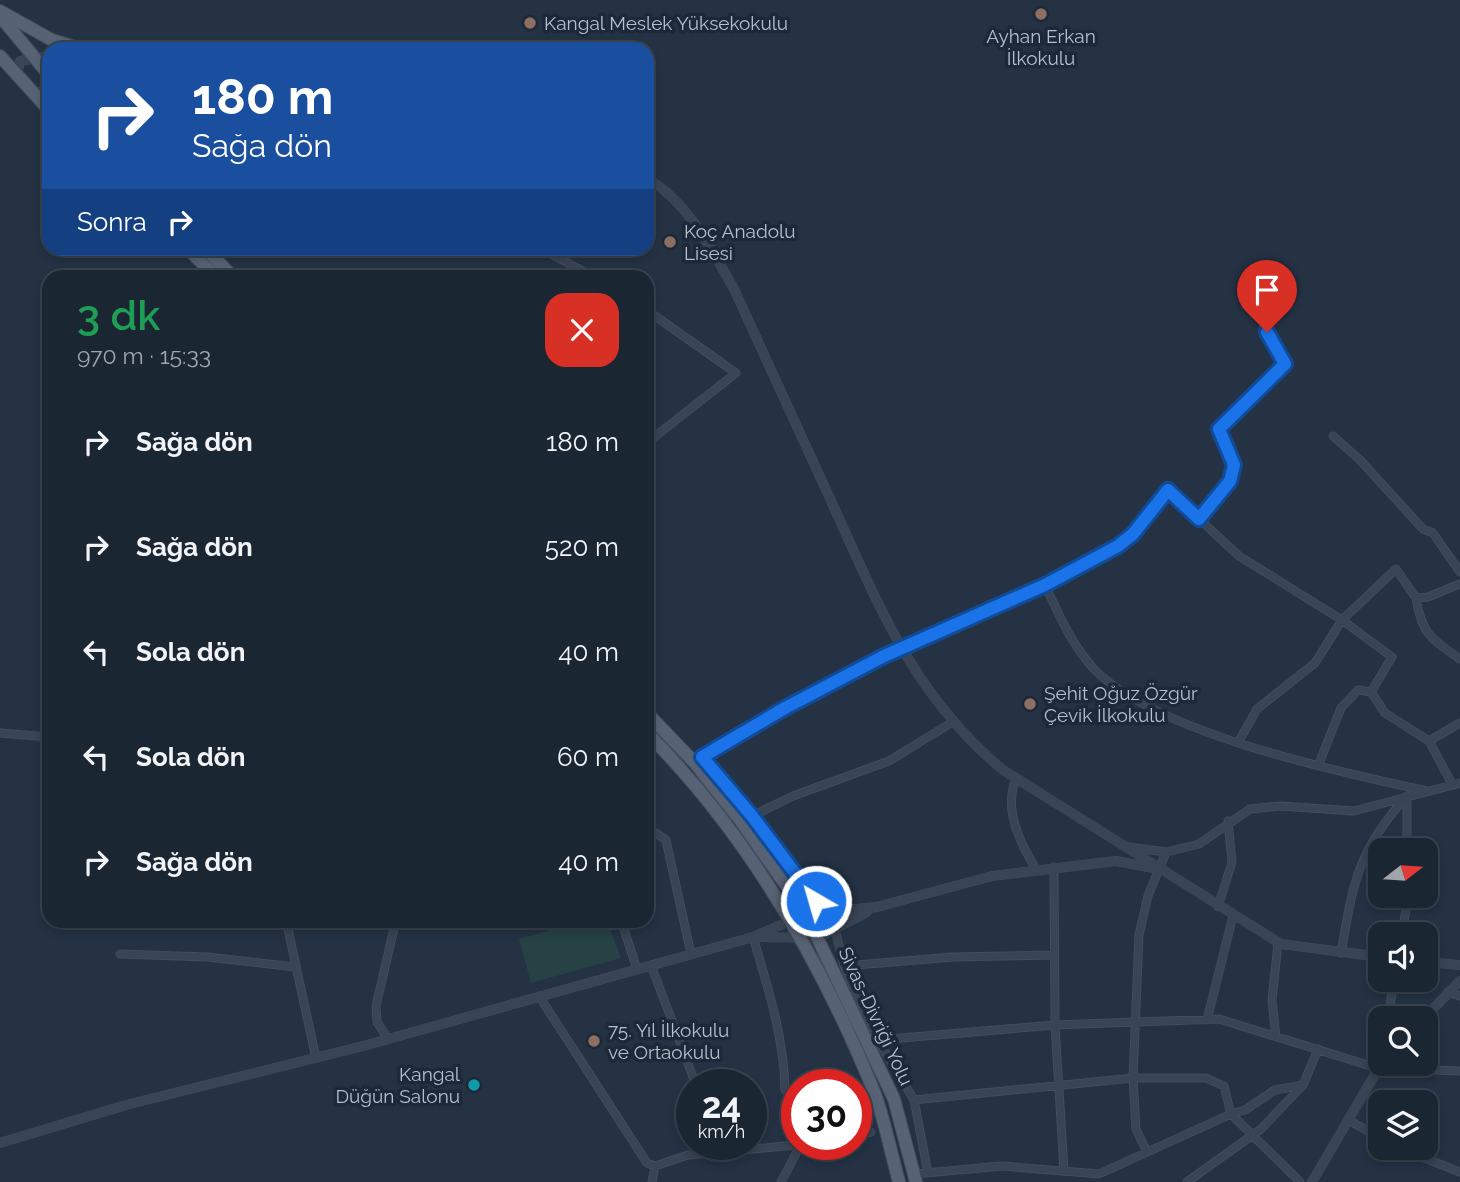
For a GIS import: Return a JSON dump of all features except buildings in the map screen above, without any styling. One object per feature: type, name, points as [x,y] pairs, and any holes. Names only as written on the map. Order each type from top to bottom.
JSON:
[{"type":"main road","points":[[0,13],[58,42]]},
{"type":"main road","points":[[0,13],[42,66]]},
{"type":"main road","points":[[0,56],[42,103]]},
{"type":"main road","points":[[195,256],[209,270]]},
{"type":"main road","points":[[213,256],[226,270]]},
{"type":"main road","name":"Sivas-Divriği Yolu","points":[[654,720],[698,760],[806,914],[872,1040],[894,1099],[915,1178]]},
{"type":"main road","name":"Sivas-Divriği Yolu","points":[[654,740],[682,769],[757,867],[819,974],[875,1096],[899,1182]]},
{"type":"street","points":[[17,75],[20,61],[42,57]]},
{"type":"street","points":[[33,94],[42,91]]},
{"type":"street","points":[[654,184],[688,213],[734,289],[901,650],[976,748],[1016,779],[1278,943],[1368,956]]},
{"type":"street","points":[[555,256],[580,270]]},
{"type":"street","points":[[654,315],[736,373],[654,437]]},
{"type":"street","points":[[1199,519],[1230,481],[1234,465],[1219,429],[1285,364],[1263,328]]},
{"type":"street","points":[[1333,436],[1360,460],[1423,529],[1433,533],[1460,572]]},
{"type":"street","points":[[698,760],[785,708],[901,650],[1045,585],[1118,546],[1133,534],[1168,490],[1240,556],[1342,620],[1392,657],[1371,692]]},
{"type":"street","points":[[1239,741],[1257,709],[1315,663],[1342,620],[1396,569],[1416,598],[1420,624],[1429,636],[1460,659]]},
{"type":"street","points":[[1416,598],[1428,597],[1460,584]]},
{"type":"street","points":[[1045,585],[1068,635],[1094,669],[1125,693],[1166,715],[1239,741],[1318,766],[1427,791]]},
{"type":"street","points":[[1124,847],[1166,852],[1199,844],[1228,821],[1250,809],[1280,806],[1354,811],[1456,783],[1429,741],[1385,713],[1371,692],[1358,690],[1341,708],[1318,766]]},
{"type":"street","points":[[654,713],[752,816],[807,890],[831,913],[844,966],[872,1040],[914,1100],[928,1173]]},
{"type":"street","points":[[752,816],[793,796],[889,761],[954,722]]},
{"type":"street","points":[[1429,741],[1460,723]]},
{"type":"street","points":[[0,733],[42,736]]},
{"type":"street","points":[[1016,779],[1012,789],[1012,816],[1035,869]]},
{"type":"street","points":[[1406,838],[1407,796]]},
{"type":"street","points":[[1341,953],[1354,878],[1371,842],[1407,796]]},
{"type":"street","points":[[1219,907],[1231,862],[1228,821]]},
{"type":"street","points":[[654,834],[666,840],[691,954]]},
{"type":"street","points":[[1147,1152],[1136,1129],[1133,1078],[1139,935],[1166,852]]},
{"type":"street","points":[[0,1143],[126,1105],[388,1039],[753,937],[806,914],[877,906],[992,876],[1035,869],[1116,861],[1159,869]]},
{"type":"street","points":[[1054,867],[1055,1025],[1064,1170]]},
{"type":"street","points":[[753,937],[817,938],[877,906]]},
{"type":"street","points":[[1207,1020],[1233,916]]},
{"type":"street","points":[[288,928],[316,1058]]},
{"type":"street","points":[[388,1039],[377,1022],[376,1006],[394,928]]},
{"type":"street","points":[[624,928],[637,969]]},
{"type":"street","points":[[753,937],[775,1008],[785,1069]]},
{"type":"street","points":[[1276,1037],[1272,1000],[1278,943]]},
{"type":"street","points":[[120,954],[207,957],[295,967]]},
{"type":"street","points":[[844,966],[953,957],[1054,956]]},
{"type":"street","points":[[1438,963],[1460,965]]},
{"type":"street","points":[[652,965],[690,1069]]},
{"type":"street","points":[[1435,1006],[1460,981]]},
{"type":"street","points":[[1448,992],[1460,996]]},
{"type":"street","points":[[539,996],[647,1163],[655,1166],[676,1159]]},
{"type":"street","points":[[872,1040],[1055,1025],[1219,1019],[1368,1063]]},
{"type":"street","points":[[1187,1182],[1253,1135],[1303,1085],[1318,1049]]},
{"type":"street","points":[[1438,1070],[1460,1071]]},
{"type":"street","points":[[1312,1182],[1373,1076]]},
{"type":"street","points":[[914,1100],[1133,1078],[1206,1078],[1224,1086],[1231,1114],[1300,1182]]},
{"type":"street","points":[[915,1178],[928,1173],[1002,1166],[1098,1174],[1245,1110],[1275,1090],[1303,1085]]},
{"type":"street","points":[[1348,1120],[1368,1131]]},
{"type":"street","points":[[781,1182],[795,1160]]},
{"type":"street","points":[[1430,1160],[1460,1172]]},
{"type":"street","points":[[652,1182],[655,1166]]},
{"type":"green space","points":[[556,928],[610,928],[621,958],[531,983],[519,939]]},
{"type":"place","name":"Ayhan Erkan İlkokulu","points":[[1041,14]]},
{"type":"place","name":"Kangal Meslek Yüksekokulu","points":[[530,23]]},
{"type":"place","name":"Koç Anadolu Lisesi","points":[[670,242]]},
{"type":"place","name":"Şehit Oğuz Özgür Çevik İlkokulu","points":[[1030,704]]},
{"type":"place","name":"75. Yıl İlkokulu ve Ortaokulu","points":[[594,1041]]},
{"type":"place","name":"Kangal Düğün Salonu","points":[[474,1085]]},
{"type":"route","points":[[816,901],[752,816],[702,757],[785,708],[884,656],[1045,585],[1118,546],[1133,534],[1168,490],[1199,519],[1230,481],[1234,465],[1232,453],[1219,429],[1285,364],[1267,332]]}]
